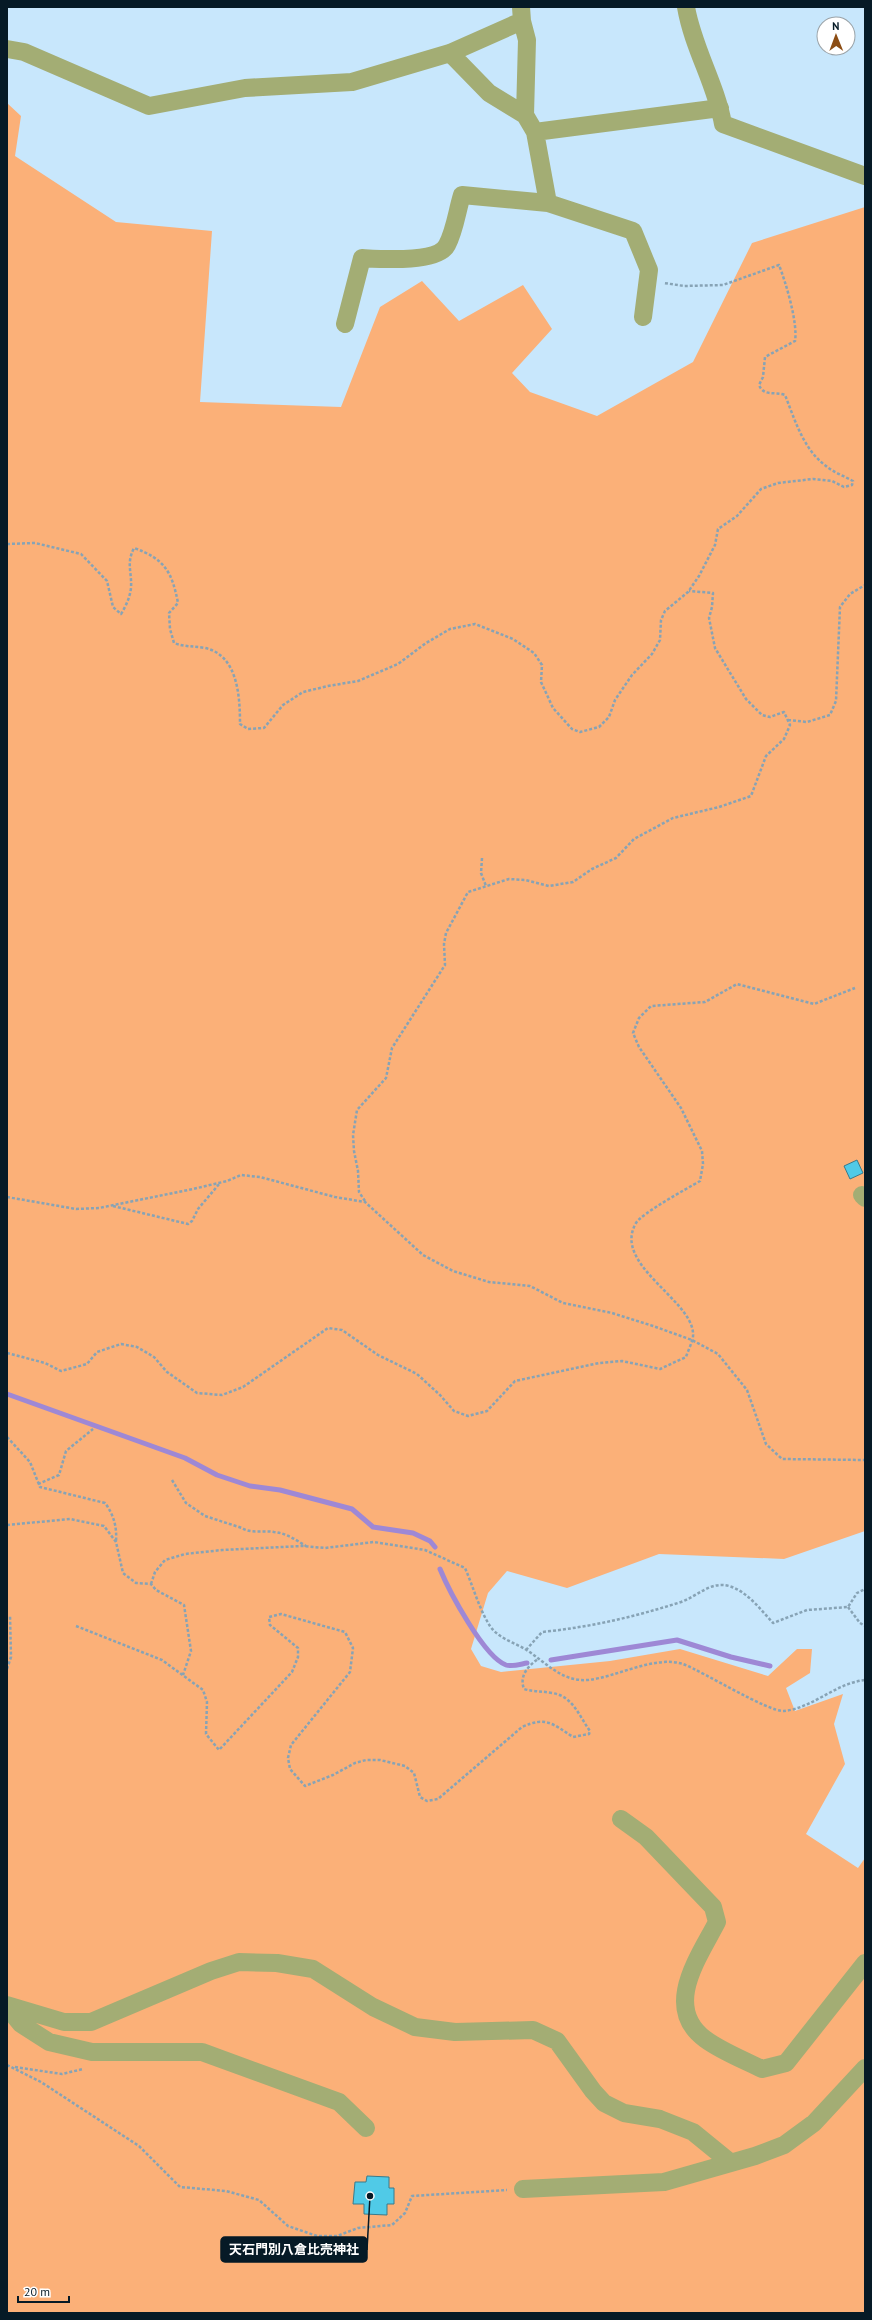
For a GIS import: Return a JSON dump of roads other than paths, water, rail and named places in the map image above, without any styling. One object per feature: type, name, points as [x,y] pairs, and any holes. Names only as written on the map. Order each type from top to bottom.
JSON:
[{"type":"street","points":[[686,7],[690,28],[720,108],[723,124],[865,176]]},
{"type":"street","points":[[7,49],[24,52],[150,106],[245,88],[352,82],[450,53],[521,14],[527,40],[525,115]]},
{"type":"street","points":[[450,53],[490,93],[525,115],[535,132],[548,203]]},
{"type":"street","points":[[535,132],[720,108]]},
{"type":"street","points":[[345,324],[362,258],[402,259],[435,255],[447,246],[462,195],[548,203],[633,231],[649,270],[643,317]]},
{"type":"street","points":[[621,1819],[646,1837],[713,1907],[717,1922],[694,1967],[684,1997],[686,2014],[705,2039],[762,2069],[786,2063],[865,1963]]},
{"type":"street","points":[[7,2006],[64,2022],[91,2022],[211,1971],[239,1962],[277,1963],[313,1969],[373,2007],[415,2027],[455,2032],[533,2030],[557,2041],[592,2091],[604,2103],[624,2113],[660,2119],[693,2132],[731,2163]]},
{"type":"street","points":[[7,2006],[21,2024],[48,2042],[92,2052],[202,2052],[339,2102],[366,2128]]},
{"type":"street","points":[[524,2189],[664,2182],[755,2156],[784,2145],[814,2123],[865,2068]]},
{"type":"waterway","points":[[7,1394],[185,1458],[217,1475],[250,1486],[280,1490],[352,1509],[373,1527],[413,1533],[430,1541],[435,1547]]},
{"type":"waterway","points":[[440,1569],[459,1607],[488,1650],[497,1659],[508,1666],[527,1663]]},
{"type":"waterway","points":[[551,1660],[677,1640],[731,1657],[770,1666]]},
{"type":"place","name":"天石門別八倉比売神社","points":[[370,2196]]}]
